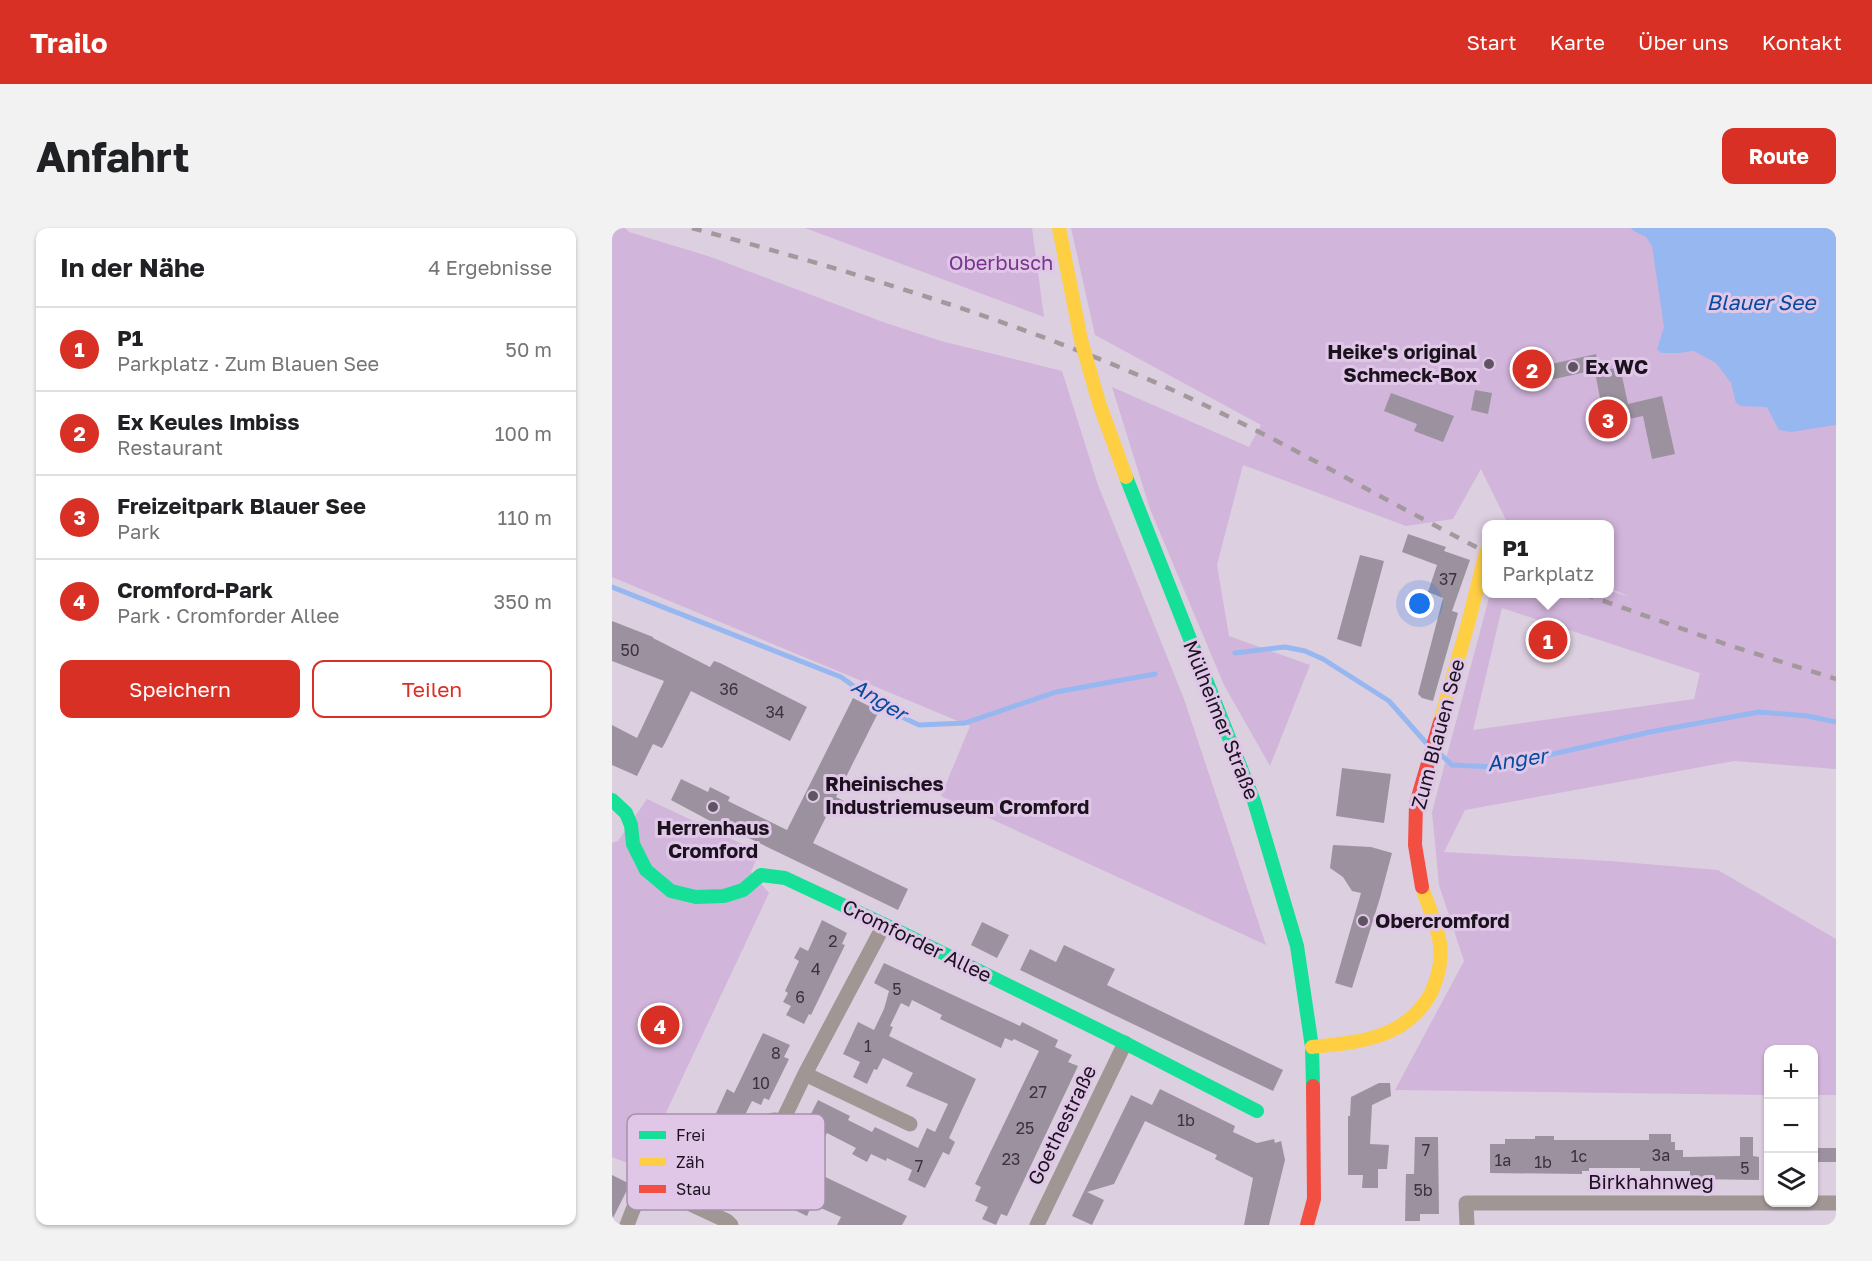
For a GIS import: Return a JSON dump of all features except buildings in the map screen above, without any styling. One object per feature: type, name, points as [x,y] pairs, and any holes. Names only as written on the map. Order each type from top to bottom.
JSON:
[{"type":"street","name":"Mülheimer Straße","points":[[1059,228],[1081,340],[1099,403],[1257,810],[1297,946],[1312,1047],[1314,1199],[1307,1225]]},
{"type":"street","name":"Zum Blauen See","points":[[1312,1047],[1362,1042],[1394,1031],[1424,1006],[1438,976],[1440,944],[1421,884],[1414,820],[1416,804],[1471,615],[1482,569]]},
{"type":"street","name":"Cromforder Allee","points":[[612,800],[626,813],[631,825],[633,844],[646,870],[671,891],[696,897],[724,896],[743,890],[761,875],[785,878],[1125,1043],[1257,1111]]},
{"type":"street","points":[[786,1114],[884,925]]},
{"type":"street","name":"Goethestraße","points":[[1037,1225],[1125,1043]]},
{"type":"street","points":[[805,1074],[910,1124]]},
{"type":"street","name":"Birkhahnweg","points":[[1467,1225],[1466,1203],[1836,1203]]},
{"type":"street","points":[[627,1225],[634,1210]]},
{"type":"street","points":[[704,1210],[731,1225]]},
{"type":"green space","points":[[612,228],[625,228],[629,232],[711,257],[883,322],[941,341],[1062,371],[1098,485],[1184,699],[1266,945],[941,796],[970,726],[612,577]]},
{"type":"green space","name":"Oberbusch","points":[[805,228],[1032,228],[1044,317]]},
{"type":"green space","points":[[1071,228],[1836,228],[1836,769],[1734,761],[1465,810],[1444,852],[1610,861],[1718,870],[1836,939],[1836,1095],[1818,1095],[1818,1045],[1764,1045],[1764,1095],[1395,1090],[1464,961],[1439,885],[1432,812],[1489,598],[1614,598],[1614,592],[1630,597],[1614,590],[1614,520],[1506,520],[1481,469],[1453,519],[1406,526],[1243,465],[1217,565],[1229,636],[1310,665],[1270,766],[1224,685],[1150,509],[1112,387],[1249,447],[1261,425],[1095,335]],"holes":[[[1502,608],[1700,673],[1694,699],[1473,730]]]},
{"type":"green space","points":[[647,799],[759,852],[751,872],[769,893],[665,1114],[627,1114],[627,1163],[612,1157],[612,843],[618,841]]},
{"type":"water","name":"Blauer See","points":[[1631,228],[1836,228],[1836,425],[1791,432],[1779,430],[1767,407],[1741,406],[1736,403],[1731,383],[1716,363],[1694,351],[1661,353],[1657,349],[1664,327],[1652,246],[1646,237]]},
{"type":"waterway","name":"Anger","points":[[612,587],[841,677],[887,710],[919,725],[965,723],[1056,692],[1155,674]]},
{"type":"waterway","name":"Anger","points":[[1235,653],[1285,647],[1305,651],[1323,659],[1389,701],[1428,745]]},
{"type":"waterway","name":"Anger","points":[[1438,752],[1452,765],[1495,767],[1650,732],[1759,712],[1808,716],[1836,722]]},
{"type":"railway","points":[[692,228],[933,299],[1052,340],[1110,363],[1209,407],[1289,447],[1482,550]]},
{"type":"railway","points":[[1595,598],[1728,645],[1836,679]]},
{"type":"traffic: fast","points":[[1126,477],[1254,801],[1297,946],[1312,1047],[1313,1086]]},
{"type":"traffic: fast","points":[[612,800],[626,813],[631,825],[633,844],[646,870],[671,891],[696,897],[724,896],[743,890],[761,875],[785,878],[1125,1043],[1257,1111]]},
{"type":"traffic: slow","points":[[1059,228],[1081,340],[1099,403],[1126,477]]},
{"type":"traffic: slow","points":[[1440,722],[1482,568]]},
{"type":"traffic: slow","points":[[1312,1047],[1347,1043],[1380,1035],[1395,1029],[1421,1008],[1431,993],[1439,969],[1440,956],[1437,929],[1422,887]]},
{"type":"traffic: jam","points":[[1422,887],[1415,845],[1416,804],[1440,722]]},
{"type":"traffic: jam","points":[[1307,1225],[1314,1199],[1313,1086]]},
{"type":"place","name":"Heike's original Schmeck-Box","points":[[1489,364]]},
{"type":"place","name":"Ex WC","points":[[1573,367]]},
{"type":"place","name":"Ex Keules Imbiss","points":[[1532,369]]},
{"type":"place","name":"Freizeitpark Blauer See","points":[[1608,419]]},
{"type":"place","name":"P1","points":[[1548,640]]},
{"type":"place","name":"Rheinisches Industriemuseum Cromford","points":[[813,796]]},
{"type":"place","name":"Herrenhaus Cromford","points":[[713,807]]},
{"type":"place","name":"Obercromford","points":[[1363,921]]},
{"type":"place","name":"Cromford-Park","points":[[660,1025]]}]
